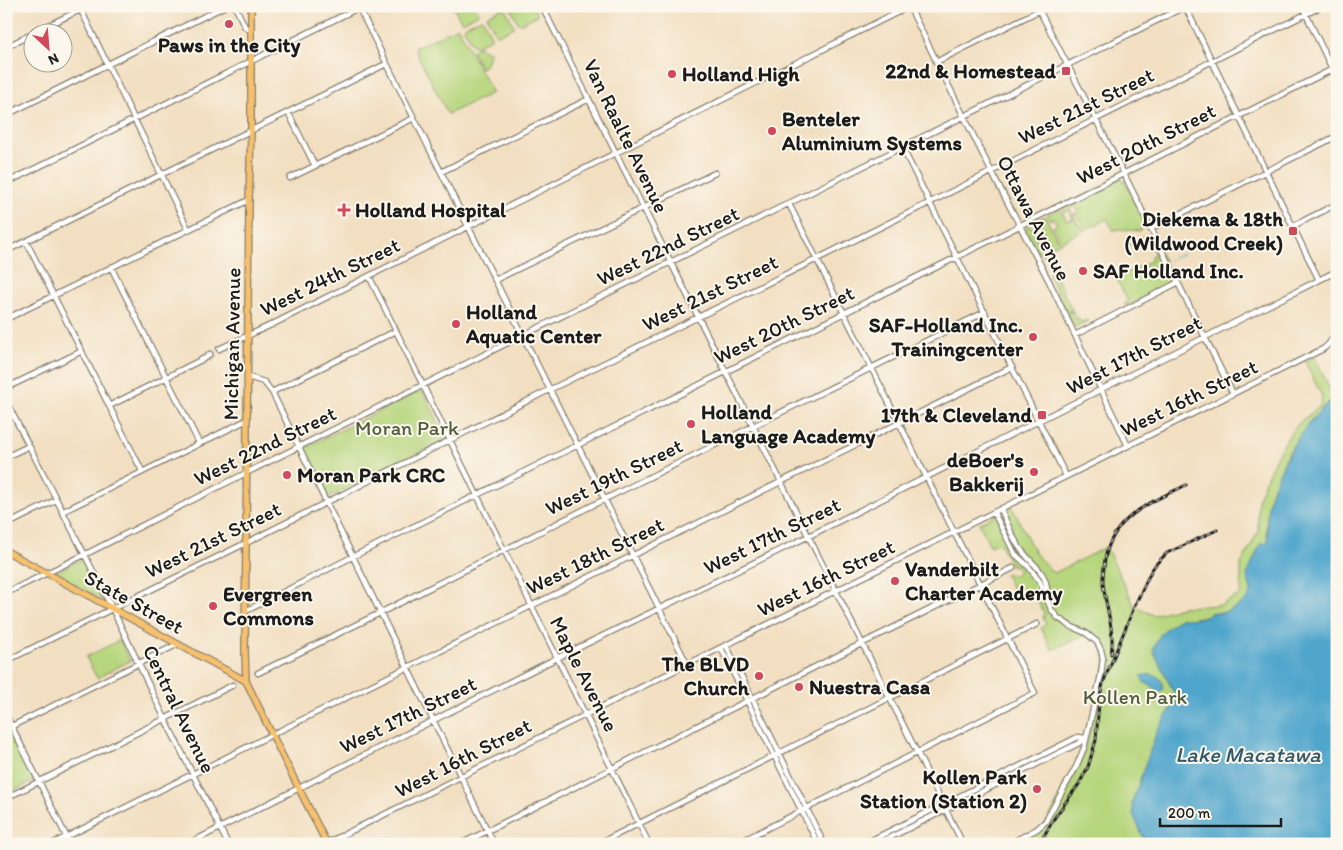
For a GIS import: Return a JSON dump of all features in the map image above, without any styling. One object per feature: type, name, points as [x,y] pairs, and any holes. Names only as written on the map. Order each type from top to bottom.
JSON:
[{"type":"main road","name":"Michigan Avenue","points":[[246,681],[246,473],[251,6]]},
{"type":"main road","name":"State Street","points":[[6,551],[246,681]]},
{"type":"main road","points":[[246,681],[327,844]]},
{"type":"street","points":[[54,22],[80,8],[88,6]]},
{"type":"street","points":[[6,115],[225,6]]},
{"type":"street","points":[[235,6],[245,27],[250,30]]},
{"type":"street","name":"Van Raalte Avenue","points":[[542,6],[963,844]]},
{"type":"street","name":"Ottawa Avenue","points":[[909,6],[1075,334],[1128,446]]},
{"type":"street","name":"West 24th Street","points":[[219,349],[909,6]]},
{"type":"street","points":[[936,62],[1038,8],[1048,6]]},
{"type":"street","points":[[1185,6],[1319,280]]},
{"type":"street","name":"West 22nd Street","points":[[6,593],[1185,6]]},
{"type":"street","points":[[1302,6],[1334,68],[1337,79]]},
{"type":"street","name":"West 21st Street","points":[[6,661],[1322,6]]},
{"type":"street","points":[[6,183],[359,7],[687,664]]},
{"type":"street","points":[[80,8],[188,228]]},
{"type":"street","points":[[1038,8],[1124,174],[1233,394]]},
{"type":"street","points":[[6,47],[22,39]]},
{"type":"street","points":[[6,251],[386,64]]},
{"type":"street","name":"West 20th Street","points":[[246,611],[1334,68]]},
{"type":"street","points":[[441,172],[589,99]]},
{"type":"street","points":[[288,112],[315,166]]},
{"type":"street","points":[[290,178],[414,118]]},
{"type":"street","points":[[1150,229],[1337,136]]},
{"type":"street","points":[[902,147],[1066,476]]},
{"type":"street","points":[[495,280],[715,172]]},
{"type":"street","points":[[6,319],[188,228],[249,200]]},
{"type":"street","points":[[736,844],[1035,693],[789,204]]},
{"type":"street","points":[[1292,226],[1337,204]]},
{"type":"street","points":[[26,241],[142,471]]},
{"type":"street","points":[[111,267],[199,443]]},
{"type":"street","name":"West 17th Street","points":[[188,844],[557,658],[809,536],[1337,271]]},
{"type":"street","name":"Maple Avenue","points":[[369,276],[650,844]]},
{"type":"street","points":[[1075,334],[1177,283]]},
{"type":"street","points":[[1335,338],[1337,306]]},
{"type":"street","name":"West 19th Street","points":[[258,673],[984,312]]},
{"type":"street","points":[[272,392],[396,331]]},
{"type":"street","name":"West 16th Street","points":[[327,844],[1323,349],[1335,338]]},
{"type":"street","points":[[6,388],[82,351]]},
{"type":"street","points":[[109,406],[207,358],[210,354]]},
{"type":"street","name":"West 18th Street","points":[[52,844],[1012,367]]},
{"type":"street","points":[[248,377],[264,382],[272,392],[494,844]]},
{"type":"street","name":"Central Avenue","points":[[6,401],[112,608],[228,844]]},
{"type":"street","points":[[62,512],[247,420]]},
{"type":"street","points":[[6,457],[29,446]]},
{"type":"street","points":[[6,525],[56,500]]},
{"type":"street","points":[[1001,509],[1018,546],[1037,567],[1045,580],[1047,596]]},
{"type":"street","points":[[994,513],[1016,554],[1040,582],[1051,609],[1057,617],[1070,626],[1086,633],[1097,642],[1102,650],[1103,658],[1101,675],[1084,748],[1076,767],[1044,822],[1039,827],[1009,844]]},
{"type":"street","points":[[461,844],[1013,568]]},
{"type":"street","points":[[598,844],[1037,624]]},
{"type":"street","points":[[6,729],[178,644]]},
{"type":"street","points":[[726,645],[774,756],[824,844]]},
{"type":"street","points":[[721,648],[779,753],[818,844]]},
{"type":"street","points":[[6,798],[233,685]]},
{"type":"street","points":[[6,716],[70,844]]},
{"type":"street","points":[[864,844],[1078,737],[1086,738]]},
{"type":"street","points":[[877,844],[1079,744],[1086,738]]},
{"type":"green space","points":[[453,6],[476,6],[479,13],[463,22]]},
{"type":"green space","points":[[510,6],[533,6],[537,14],[520,24]]},
{"type":"green space","points":[[504,7],[514,27],[498,35],[487,17]]},
{"type":"green space","points":[[481,18],[491,38],[473,46],[464,28]]},
{"type":"green space","points":[[458,27],[492,93],[448,114],[414,48]]},
{"type":"green space","points":[[479,46],[490,53],[485,66],[481,68],[472,51]]},
{"type":"green space","points":[[1118,179],[1125,182],[1144,222],[1144,226],[1140,231],[1117,229],[1114,231],[1107,219],[1050,247],[1037,219],[1045,216],[1057,239],[1059,238],[1053,227],[1057,224],[1054,218],[1050,220],[1047,215],[1060,208],[1067,221],[1073,219],[1069,210],[1065,212],[1063,208],[1067,204],[1080,228],[1083,226],[1079,218],[1074,214],[1079,211],[1077,208],[1070,207],[1069,203]]},
{"type":"green space","points":[[1027,225],[1035,229],[1033,231],[1047,259],[1040,252],[1038,253],[1026,230]]},
{"type":"green space","points":[[1146,235],[1152,237],[1175,282],[1134,303],[1125,305],[1127,299],[1117,280],[1152,260],[1151,256],[1155,254],[1148,240],[1145,241],[1143,238],[1127,246],[1128,249],[1125,251],[1126,244]]},
{"type":"green space","points":[[1051,266],[1072,310],[1067,312],[1049,276]]},
{"type":"green space","points":[[1073,311],[1076,318],[1081,322],[1088,321],[1075,327],[1067,313]]},
{"type":"green space","name":"Kollen Park","points":[[1315,357],[1334,399],[1326,404],[1311,420],[1289,451],[1273,487],[1269,500],[1266,525],[1268,543],[1250,583],[1251,591],[1248,599],[1235,608],[1222,613],[1211,613],[1189,619],[1153,650],[1177,699],[1158,731],[1135,818],[1146,844],[1014,844],[1042,829],[1080,763],[1088,739],[1105,658],[1100,642],[1089,633],[1052,650],[1041,628],[1046,625],[1043,617],[1044,613],[1033,593],[1018,600],[1005,575],[1015,575],[1018,569],[1011,565],[999,542],[990,546],[979,523],[1012,507],[1034,551],[1054,573],[1106,547],[1135,607],[1154,615],[1181,607],[1221,605],[1241,594],[1241,564],[1258,532],[1258,499],[1276,457],[1292,431],[1320,406],[1322,396],[1305,362]]},
{"type":"green space","name":"Moran Park","points":[[420,391],[424,393],[446,437],[445,440],[327,497],[304,452],[305,448]]},
{"type":"green space","points":[[82,559],[104,601],[54,573]]},
{"type":"green space","points":[[120,640],[130,661],[97,678],[86,657]]},
{"type":"green space","points":[[11,732],[35,780],[6,795],[6,734]]},
{"type":"water","name":"Lake Macatawa","points":[[1337,396],[1337,844],[1146,844],[1133,814],[1132,802],[1157,731],[1177,699],[1153,650],[1164,631],[1181,618],[1198,618],[1210,613],[1222,613],[1235,608],[1248,599],[1251,591],[1247,575],[1260,544],[1268,543],[1267,511],[1275,482],[1304,430],[1319,412]]},
{"type":"water","points":[[1150,674],[1162,681],[1163,690],[1161,692],[1158,693],[1154,687],[1143,682],[1141,676]]},
{"type":"waterway","points":[[1169,260],[1183,254]]},
{"type":"waterway","points":[[1140,266],[1150,267],[1166,262]]},
{"type":"railway","points":[[1111,654],[1111,630],[1103,578],[1107,550],[1113,536],[1132,515],[1144,506],[1186,485]]},
{"type":"railway","points":[[1039,844],[1055,817],[1079,784],[1088,767],[1096,740],[1099,702],[1103,683],[1151,571],[1167,553],[1217,530]]},
{"type":"place","name":"Paws in the City","points":[[229,24]]},
{"type":"place","name":"22nd & Homestead","points":[[1066,71]]},
{"type":"place","name":"Holland High","points":[[672,74]]},
{"type":"place","name":"Benteler Aluminium Systems","points":[[772,131]]},
{"type":"place","name":"Holland Hospital","points":[[344,210]]},
{"type":"place","name":"Diekema & 18th (Wildwood Creek)","points":[[1293,231]]},
{"type":"place","name":"SAF Holland Inc.","points":[[1083,271]]},
{"type":"place","name":"Holland Aquatic Center","points":[[456,324]]},
{"type":"place","name":"SAF-Holland Inc. Trainingcenter","points":[[1033,337]]},
{"type":"place","name":"17th & Cleveland","points":[[1042,415]]},
{"type":"place","name":"Holland Language Academy","points":[[691,424]]},
{"type":"place","name":"deBoer's Bakkerij","points":[[1034,472]]},
{"type":"place","name":"Moran Park CRC","points":[[287,475]]},
{"type":"place","name":"Vanderbilt Charter Academy","points":[[895,581]]},
{"type":"place","name":"Evergreen Commons","points":[[213,606]]},
{"type":"place","name":"The BLVD Church","points":[[759,676]]},
{"type":"place","name":"Nuestra Casa","points":[[799,687]]},
{"type":"place","name":"Kollen Park Station (Station 2)","points":[[1037,789]]}]
